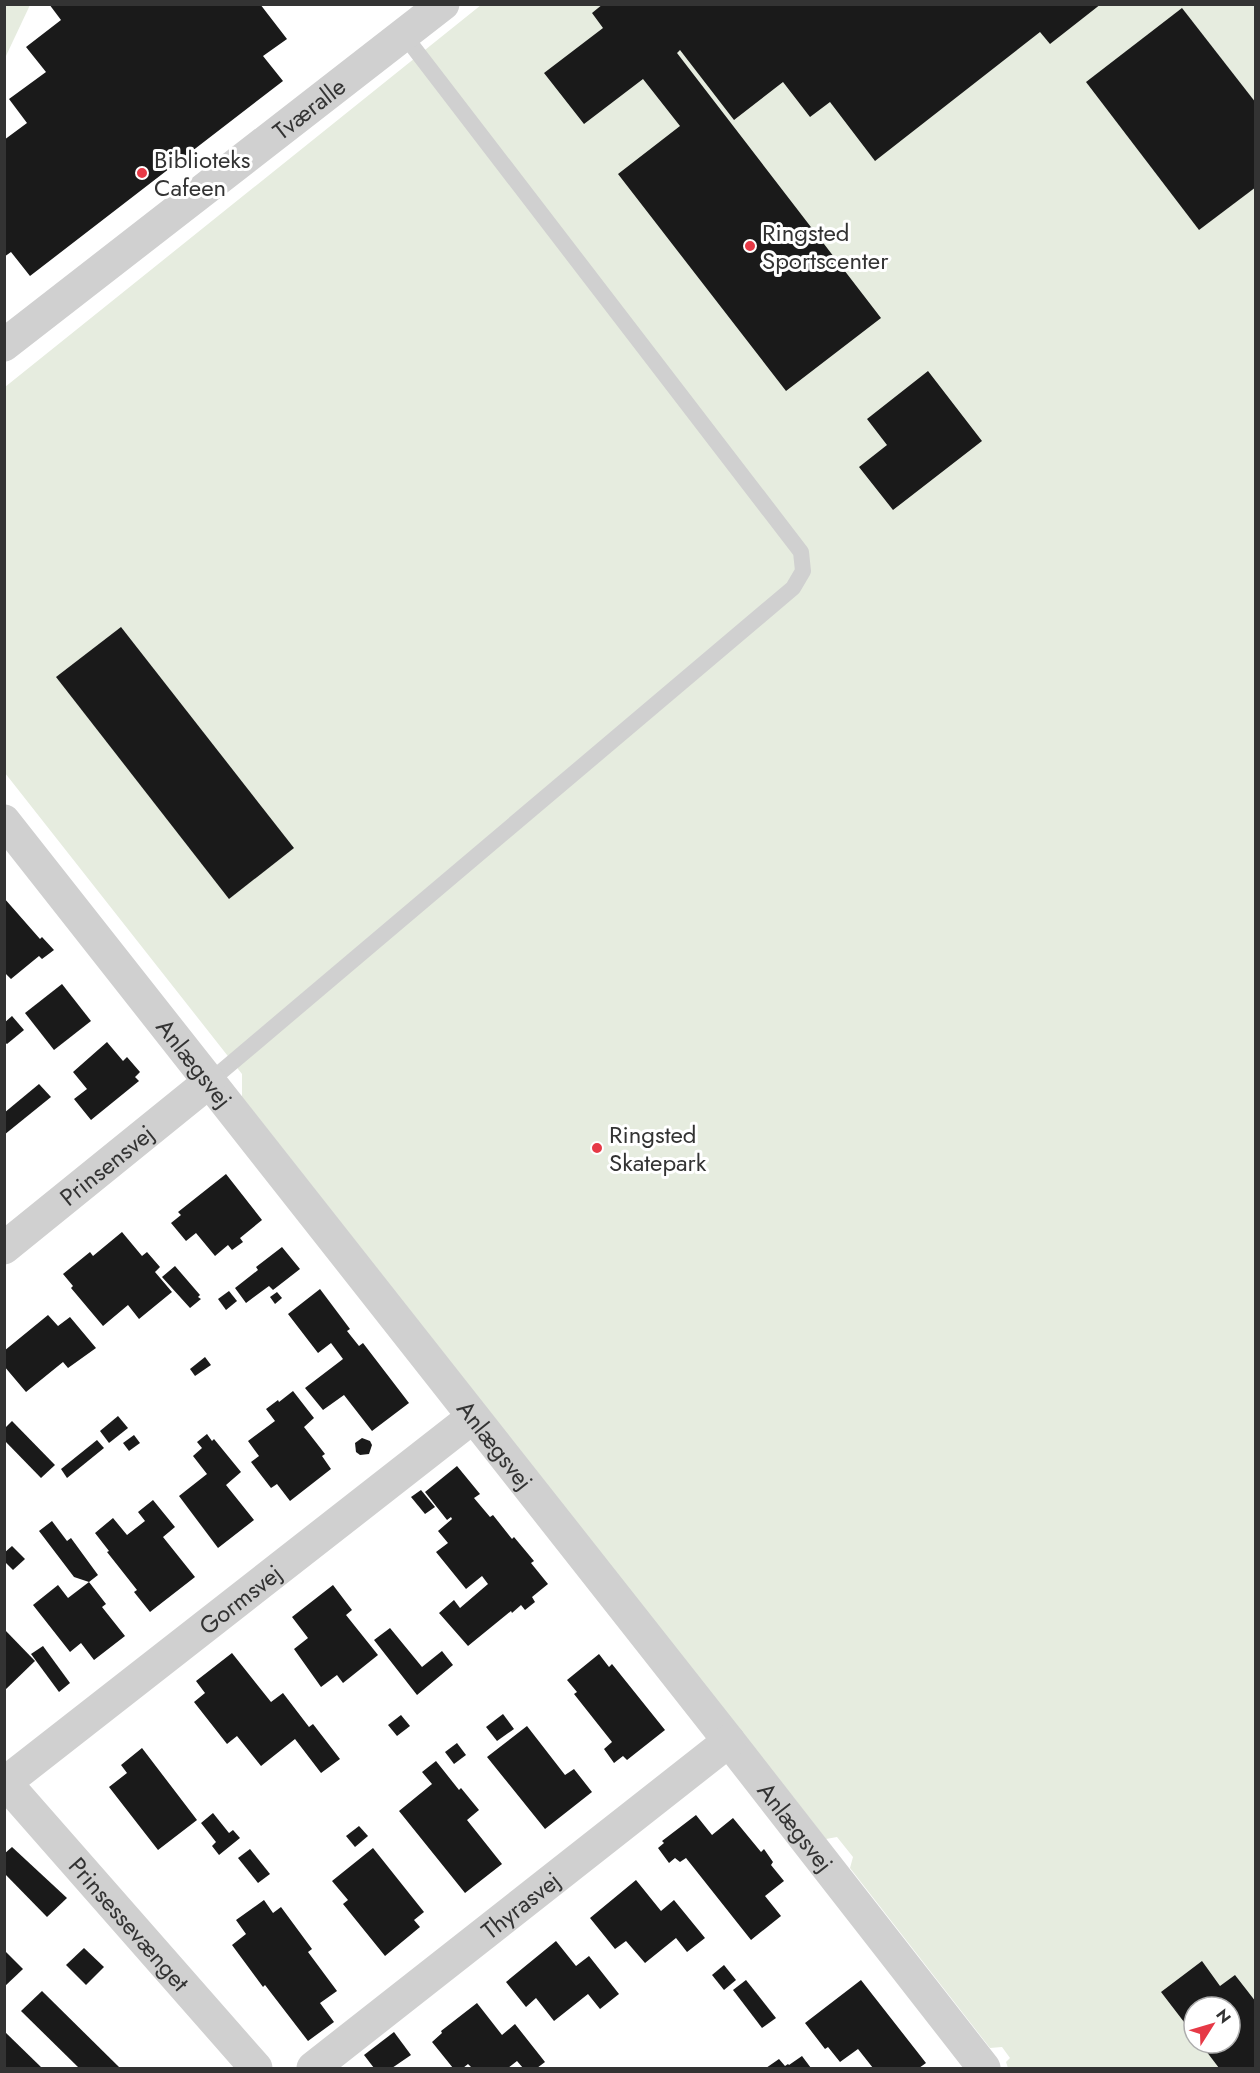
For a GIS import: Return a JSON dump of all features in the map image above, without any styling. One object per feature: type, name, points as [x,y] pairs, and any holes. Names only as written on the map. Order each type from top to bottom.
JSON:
[{"type":"street","name":"Tværalle","points":[[4,345],[443,4]]},
{"type":"street","name":"Anlægsvej","points":[[4,821],[984,2068]]},
{"type":"street","name":"Prinsensvej","points":[[4,1248],[209,1082]]},
{"type":"street","name":"Gormsvej","points":[[5,1782],[473,1417]]},
{"type":"street","name":"Thyrasvej","points":[[313,2068],[729,1741]]},
{"type":"street","name":"Prinsessevænget","points":[[5,1782],[256,2068]]},
{"type":"lane","points":[[209,1082],[793,588],[803,572],[801,552],[404,35]]},
{"type":"shaded area","points":[[4,5],[30,5],[5,58]]},
{"type":"shaded area","points":[[481,5],[1255,5],[1255,2068],[1008,2068],[1006,2062],[1010,2058],[1002,2047],[990,2048],[850,1868],[853,1857],[837,1837],[826,1839],[242,1097],[242,1074],[5,773],[5,387]]},
{"type":"building","points":[[49,4],[260,4],[287,39],[263,56],[283,81],[30,276],[11,252],[4,257],[4,140],[27,123],[9,99],[46,72],[26,47],[61,20]]},
{"type":"building","name":"Ringsted Sportscenter","points":[[603,4],[1101,4],[1050,44],[1040,32],[875,161],[830,102],[810,117],[783,82],[734,120],[680,50],[677,53],[881,318],[786,391],[618,174],[680,126],[643,79],[584,124],[544,73],[603,28],[592,13]]},
{"type":"building","points":[[1182,8],[1256,103],[1256,187],[1199,230],[1086,82]]},
{"type":"building","points":[[928,371],[982,441],[893,510],[859,467],[887,445],[867,419]]},
{"type":"building","points":[[121,627],[294,848],[229,899],[56,677]]},
{"type":"building","points":[[4,898],[40,939],[42,937],[54,950],[42,959],[39,956],[11,979],[4,972]]},
{"type":"building","points":[[62,984],[91,1021],[54,1050],[25,1013]]},
{"type":"building","points":[[12,1016],[24,1030],[7,1044],[4,1042],[4,1023]]},
{"type":"building","points":[[107,1042],[123,1061],[127,1057],[140,1072],[135,1077],[139,1081],[91,1120],[74,1099],[87,1089],[73,1072]]},
{"type":"building","points":[[39,1084],[51,1097],[4,1135],[4,1113]]},
{"type":"building","points":[[226,1174],[262,1220],[240,1238],[243,1242],[232,1250],[228,1245],[215,1256],[196,1233],[186,1241],[171,1223],[181,1215],[178,1212]]},
{"type":"building","points":[[122,1232],[142,1256],[147,1252],[160,1267],[155,1272],[172,1292],[139,1319],[128,1305],[103,1326],[71,1288],[73,1286],[63,1274],[90,1252],[93,1256]]},
{"type":"building","points":[[282,1247],[300,1269],[273,1290],[269,1286],[246,1303],[235,1288],[258,1270],[256,1267]]},
{"type":"building","points":[[175,1266],[200,1295],[198,1297],[201,1299],[190,1308],[162,1277]]},
{"type":"building","points":[[320,1289],[350,1329],[347,1331],[359,1346],[363,1343],[409,1403],[372,1431],[344,1395],[323,1410],[305,1388],[343,1359],[331,1343],[318,1353],[288,1314]]},
{"type":"building","points":[[229,1291],[237,1301],[226,1310],[218,1299]]},
{"type":"building","points":[[277,1292],[282,1298],[275,1304],[270,1297]]},
{"type":"building","points":[[48,1315],[58,1326],[70,1317],[96,1348],[68,1368],[63,1362],[26,1392],[4,1366],[4,1351]]},
{"type":"building","points":[[205,1357],[211,1365],[195,1376],[190,1369]]},
{"type":"building","points":[[293,1391],[314,1418],[304,1427],[325,1454],[322,1456],[331,1469],[290,1501],[277,1484],[271,1488],[251,1462],[259,1456],[248,1441],[275,1421],[266,1409]]},
{"type":"building","points":[[118,1416],[128,1428],[109,1443],[100,1431]]},
{"type":"building","points":[[12,1421],[55,1465],[41,1478],[4,1440],[4,1429]]},
{"type":"building","points":[[207,1434],[212,1441],[214,1439],[241,1472],[226,1485],[254,1520],[218,1548],[179,1496],[207,1474],[193,1456],[202,1448],[197,1442]]},
{"type":"building","points":[[134,1435],[140,1443],[129,1451],[123,1443]]},
{"type":"building","points":[[362,1438],[370,1441],[372,1445],[369,1454],[360,1455],[356,1452],[355,1443]]},
{"type":"building","points":[[97,1440],[104,1448],[67,1478],[61,1469]]},
{"type":"building","points":[[457,1466],[480,1494],[474,1498],[490,1517],[493,1515],[512,1539],[514,1537],[534,1561],[531,1563],[548,1584],[532,1597],[535,1602],[525,1610],[521,1605],[512,1613],[511,1611],[468,1646],[439,1613],[454,1600],[460,1608],[488,1584],[482,1576],[466,1589],[436,1552],[448,1543],[438,1531],[452,1519],[451,1517],[447,1520],[425,1492]]},
{"type":"building","points":[[421,1490],[435,1507],[425,1514],[411,1497]]},
{"type":"building","points":[[153,1500],[175,1527],[163,1537],[195,1577],[150,1612],[134,1592],[137,1590],[95,1533],[113,1518],[127,1535],[145,1521],[138,1512]]},
{"type":"building","points":[[52,1521],[67,1541],[71,1538],[98,1575],[89,1582],[74,1577],[39,1531]]},
{"type":"building","points":[[12,1546],[25,1559],[13,1570],[4,1561],[4,1553]]},
{"type":"building","points":[[89,1582],[106,1604],[102,1607],[125,1636],[94,1660],[81,1643],[70,1652],[33,1605],[58,1585],[68,1598]]},
{"type":"building","points":[[333,1585],[352,1610],[346,1615],[378,1655],[343,1683],[337,1675],[321,1687],[294,1649],[308,1638],[292,1617]]},
{"type":"building","points":[[390,1628],[422,1667],[442,1651],[453,1665],[417,1695],[374,1640]]},
{"type":"building","points":[[4,1629],[35,1661],[4,1691]]},
{"type":"building","points":[[43,1646],[70,1683],[59,1692],[31,1654]]},
{"type":"building","points":[[232,1653],[271,1702],[283,1693],[309,1727],[313,1724],[340,1759],[321,1773],[295,1739],[261,1766],[237,1736],[227,1744],[194,1702],[205,1693],[196,1681]]},
{"type":"building","points":[[599,1654],[609,1667],[612,1664],[665,1730],[627,1760],[623,1756],[614,1763],[604,1749],[612,1742],[574,1694],[577,1692],[567,1680]]},
{"type":"building","points":[[503,1714],[514,1729],[497,1741],[486,1727]]},
{"type":"building","points":[[401,1715],[410,1726],[397,1736],[388,1725]]},
{"type":"building","points":[[527,1726],[565,1775],[574,1769],[592,1792],[545,1829],[487,1757]]},
{"type":"building","points":[[457,1743],[466,1755],[454,1764],[445,1752]]},
{"type":"building","points":[[142,1748],[197,1820],[158,1850],[109,1787],[127,1773],[121,1765]]},
{"type":"building","points":[[436,1761],[459,1790],[461,1788],[479,1810],[467,1820],[502,1864],[465,1893],[399,1811],[432,1784],[422,1772]]},
{"type":"building","points":[[213,1813],[229,1833],[233,1830],[240,1838],[219,1855],[212,1846],[216,1842],[201,1823]]},
{"type":"building","points":[[696,1815],[712,1835],[733,1818],[761,1852],[764,1849],[773,1862],[771,1865],[784,1881],[765,1896],[781,1916],[751,1940],[686,1858],[680,1862],[675,1858],[669,1863],[658,1848],[664,1843],[662,1841]]},
{"type":"building","points":[[359,1826],[368,1836],[355,1847],[346,1836]]},
{"type":"building","points":[[12,1847],[67,1898],[47,1917],[4,1873],[4,1854]]},
{"type":"building","points":[[373,1848],[424,1912],[414,1920],[420,1927],[385,1956],[343,1904],[348,1900],[332,1881]]},
{"type":"building","points":[[250,1849],[270,1874],[258,1883],[238,1858]]},
{"type":"building","points":[[636,1880],[661,1911],[674,1900],[705,1938],[687,1952],[676,1938],[645,1963],[626,1941],[615,1949],[590,1918]]},
{"type":"building","points":[[264,1900],[273,1913],[281,1907],[312,1949],[308,1952],[337,1991],[320,2003],[334,2022],[308,2041],[232,1945],[246,1934],[236,1920]]},
{"type":"building","points":[[556,1941],[576,1966],[589,1956],[619,1994],[600,2009],[588,1994],[554,2021],[536,1998],[526,2007],[506,1982]]},
{"type":"building","points":[[84,1948],[104,1967],[86,1985],[66,1965]]},
{"type":"building","points":[[4,1950],[23,1969],[4,1987]]},
{"type":"building","points":[[1202,1961],[1220,1986],[1235,1975],[1256,2002],[1256,2068],[1219,2068],[1209,2055],[1242,2055],[1242,1995],[1182,1995],[1182,2019],[1161,1992]]},
{"type":"building","points":[[724,1965],[736,1980],[724,1990],[712,1975]]},
{"type":"building","points":[[746,1980],[776,2018],[762,2028],[733,1990]]},
{"type":"building","points":[[861,1980],[926,2063],[919,2068],[873,2068],[858,2049],[840,2062],[828,2047],[825,2049],[805,2023]]},
{"type":"building","points":[[42,1991],[120,2068],[79,2068],[21,2011]]},
{"type":"building","points":[[477,2003],[502,2035],[515,2024],[545,2062],[537,2068],[523,2068],[517,2061],[508,2068],[472,2068],[468,2064],[463,2068],[453,2068],[432,2042],[442,2033],[441,2031]]},
{"type":"building","points":[[4,2031],[42,2068],[4,2068]]},
{"type":"building","points":[[394,2032],[411,2055],[392,2068],[374,2068],[364,2055]]},
{"type":"building","points":[[802,2056],[811,2068],[766,2068],[779,2059],[785,2066],[789,2065]]},
{"type":"place","name":"Biblioteks Cafeen","points":[[142,173]]},
{"type":"place","name":"Ringsted Sportscenter","points":[[750,246]]},
{"type":"place","name":"Ringsted Skatepark","points":[[597,1148]]}]
